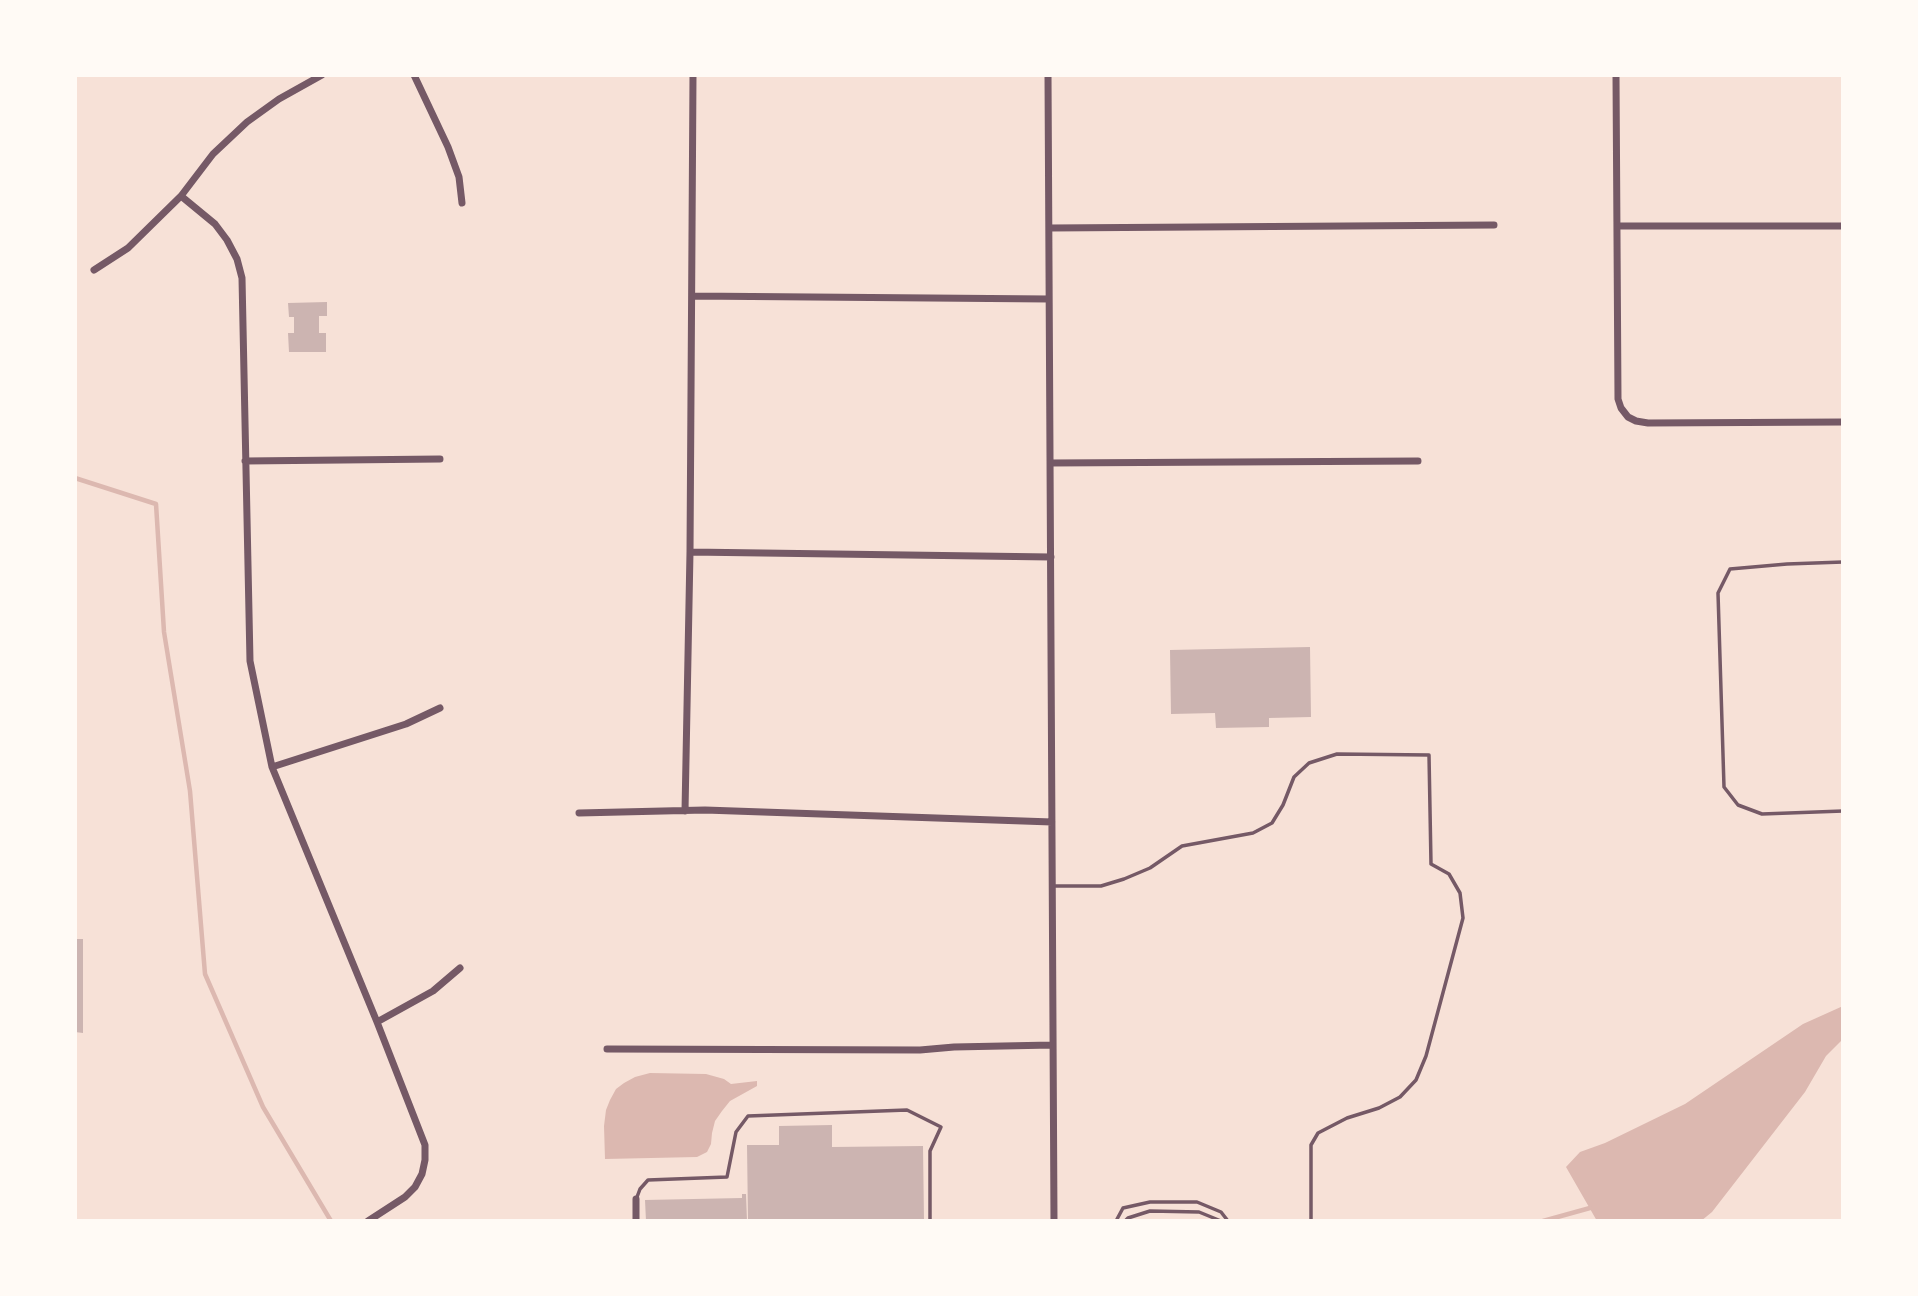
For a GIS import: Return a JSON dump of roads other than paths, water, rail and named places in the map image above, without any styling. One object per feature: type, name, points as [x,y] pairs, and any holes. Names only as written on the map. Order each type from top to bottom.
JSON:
[{"type":"street","points":[[94,270],[128,248],[181,196],[213,154],[247,122],[279,99],[322,75]]},
{"type":"street","points":[[414,75],[448,147],[459,177],[462,203]]},
{"type":"street","points":[[685,811],[690,552],[693,75]]},
{"type":"street","points":[[1048,75],[1054,1221]]},
{"type":"street","points":[[1616,75],[1618,399],[1621,408],[1636,421],[1648,423],[1843,422]]},
{"type":"street","points":[[181,196],[215,224],[228,240],[242,278],[250,661],[272,767],[425,1145],[425,1160],[418,1180],[405,1197],[368,1221]]},
{"type":"street","points":[[1050,228],[1494,225]]},
{"type":"street","points":[[1617,226],[1843,226]]},
{"type":"street","points":[[692,296],[1049,299]]},
{"type":"street","points":[[245,461],[440,459]]},
{"type":"street","points":[[1050,463],[1418,461]]},
{"type":"street","points":[[690,552],[1051,557]]},
{"type":"street","points":[[272,767],[406,724],[440,708]]},
{"type":"street","points":[[579,813],[705,810],[1052,822]]},
{"type":"street","points":[[377,1022],[433,991],[460,968]]},
{"type":"street","points":[[607,1049],[920,1050],[1052,1045]]},
{"type":"street","points":[[636,1199],[636,1221]]},
{"type":"lane","points":[[1843,562],[1730,569],[1718,593],[1724,787],[1738,805],[1762,814],[1843,811]]},
{"type":"lane","points":[[1052,886],[1101,886],[1150,868],[1182,846],[1253,833],[1272,823],[1294,778],[1309,762],[1337,754],[1429,755],[1431,864],[1449,874],[1460,893],[1463,918],[1426,1056],[1416,1080],[1400,1097],[1380,1108],[1347,1118],[1318,1133],[1311,1145],[1311,1221]]},
{"type":"lane","points":[[636,1199],[648,1180],[727,1177],[736,1132],[748,1116],[907,1110],[941,1127],[930,1151],[930,1221]]},
{"type":"lane","points":[[1116,1221],[1123,1208],[1150,1202],[1197,1202],[1221,1212],[1228,1221]]},
{"type":"lane","points":[[1125,1221],[1150,1211],[1162,1211],[1199,1212],[1221,1221]]},
{"type":"waterway","points":[[75,478],[156,504],[164,632],[190,791],[205,974],[263,1107],[331,1221]]},
{"type":"waterway","points":[[1543,1221],[1590,1208]]}]
